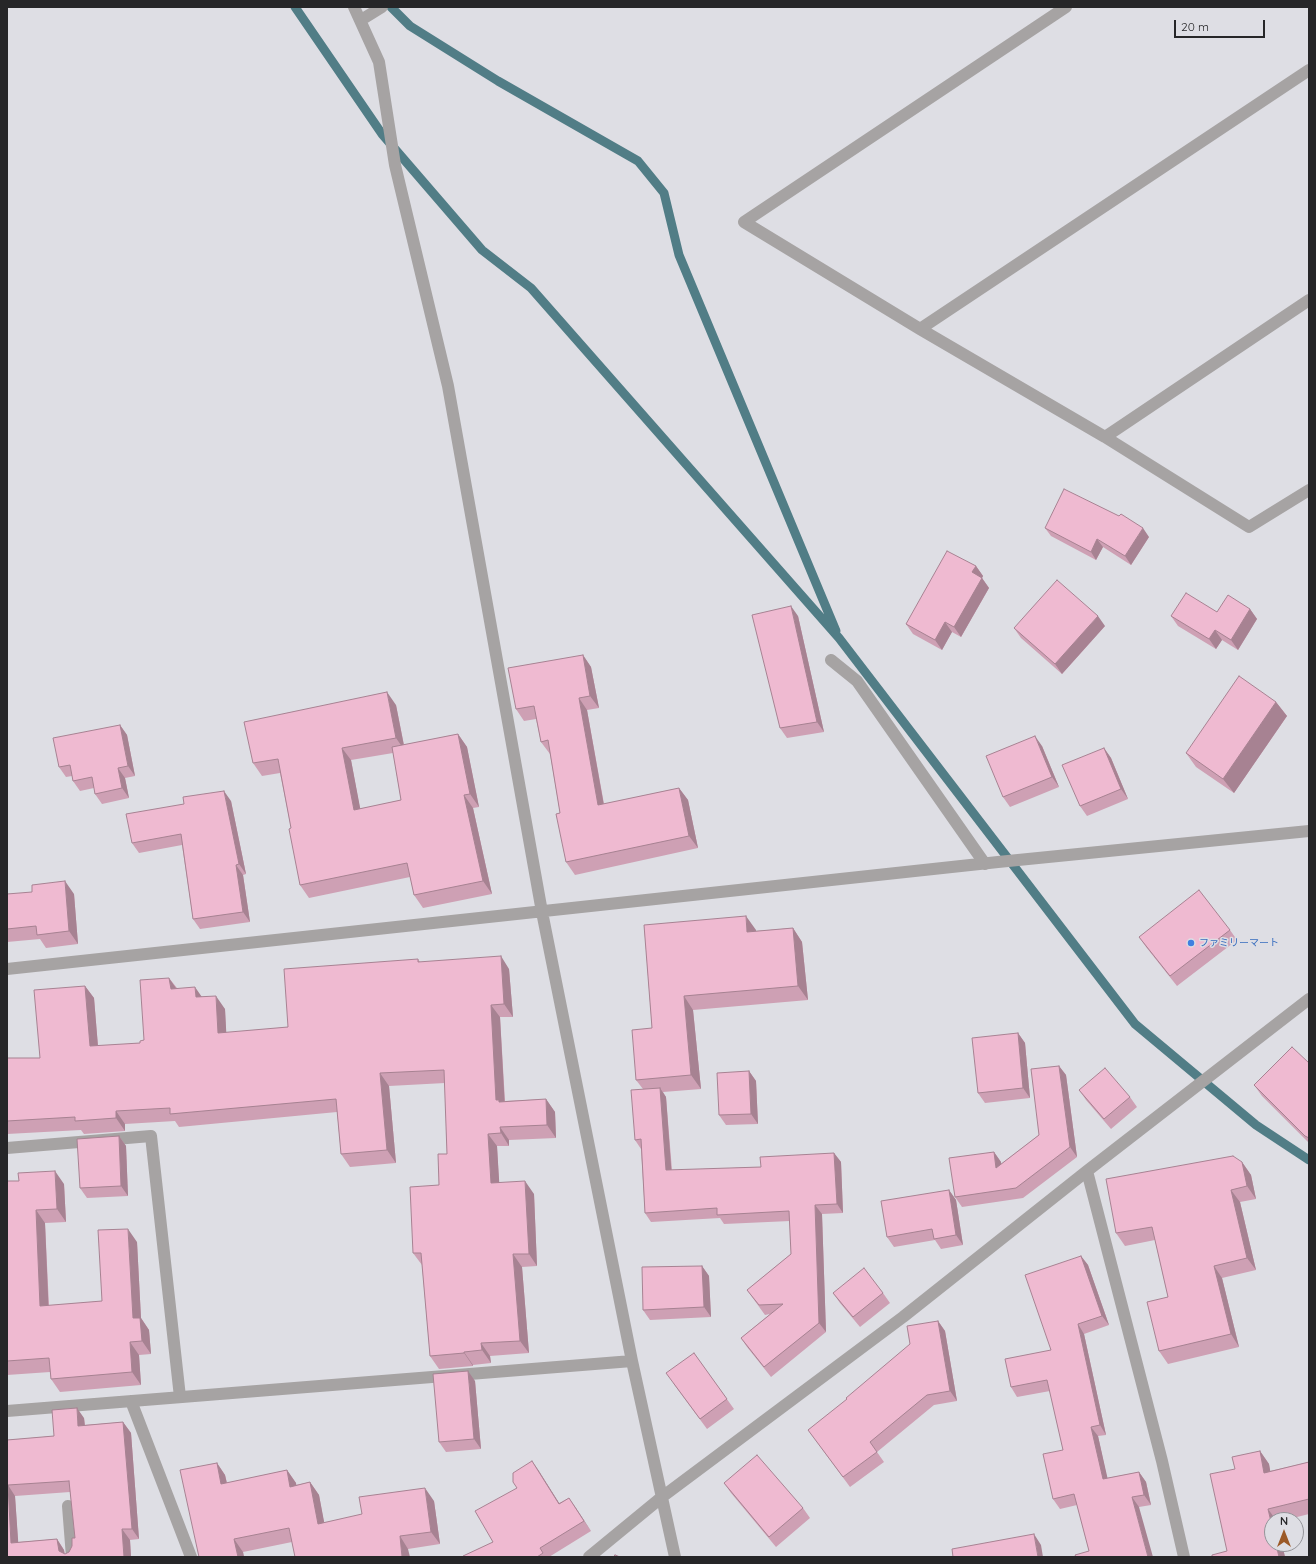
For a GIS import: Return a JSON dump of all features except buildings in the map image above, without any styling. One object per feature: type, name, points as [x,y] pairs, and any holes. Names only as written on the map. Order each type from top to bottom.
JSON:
[{"type":"street","points":[[354,7],[379,62],[395,165],[448,386],[542,912],[632,1360],[675,1557]]},
{"type":"street","points":[[361,20],[382,7]]},
{"type":"street","points":[[1066,7],[744,222],[920,329],[1105,437],[1249,527],[1309,490]]},
{"type":"street","points":[[920,329],[1309,70]]},
{"type":"street","points":[[1105,437],[1309,300]]},
{"type":"street","points":[[831,660],[857,681],[985,864]]},
{"type":"street","points":[[7,969],[998,862],[1309,831]]},
{"type":"street","points":[[589,1557],[662,1498],[903,1317],[1087,1171],[1309,999]]},
{"type":"street","points":[[7,1148],[151,1136],[180,1397]]},
{"type":"street","points":[[1087,1171],[1162,1461],[1184,1557]]},
{"type":"street","points":[[7,1411],[632,1360]]},
{"type":"street","points":[[131,1401],[191,1557]]},
{"type":"street","points":[[68,1506],[72,1557]]},
{"type":"waterway","points":[[295,7],[382,134],[482,250],[531,288],[839,638],[1135,1024],[1256,1125],[1309,1160]]},
{"type":"waterway","points":[[391,7],[410,26],[498,81],[638,161],[664,193],[679,255],[836,631]]},
{"type":"place","name":"ファミリーマート","points":[[1191,943]]}]
